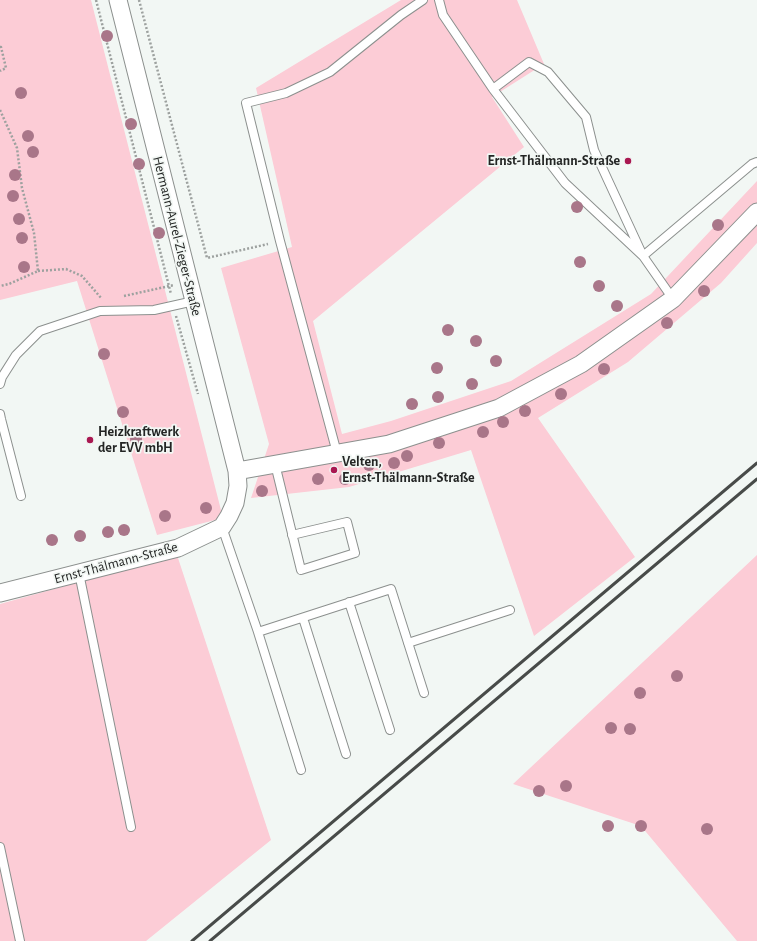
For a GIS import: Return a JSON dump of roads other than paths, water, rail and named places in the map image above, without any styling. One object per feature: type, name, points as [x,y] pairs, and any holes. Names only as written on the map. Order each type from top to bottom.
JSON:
[{"type":"street","name":"Hermann-Aurel-Zieger-Straße","points":[[118,0],[237,471]]},
{"type":"street","points":[[222,527],[235,503],[238,486],[237,471],[389,444],[499,408],[581,364],[672,299],[757,212]]},
{"type":"street","name":"Ernst-Thälmann-Straße","points":[[0,593],[178,548],[222,527]]},
{"type":"lane","points":[[337,453],[280,241],[246,103],[286,93],[330,72],[401,15],[423,0]]},
{"type":"lane","points":[[439,0],[443,15],[493,89],[565,183],[643,256]]},
{"type":"lane","points":[[493,89],[529,62],[548,72],[586,117],[594,150],[643,256],[672,299]]},
{"type":"lane","points":[[643,256],[752,164],[757,162]]},
{"type":"lane","points":[[0,384],[2,377],[16,355],[40,331],[100,310],[154,310],[194,301]]},
{"type":"lane","points":[[0,414],[0,419],[21,496]]},
{"type":"lane","points":[[274,464],[292,535],[301,570],[355,553],[347,522],[292,535]]},
{"type":"lane","points":[[222,527],[258,632],[301,770]]},
{"type":"lane","points":[[79,573],[131,827]]},
{"type":"lane","points":[[258,632],[391,589],[424,693]]},
{"type":"lane","points":[[349,602],[390,730]]},
{"type":"lane","points":[[408,643],[510,610]]},
{"type":"lane","points":[[303,618],[346,754]]},
{"type":"lane","points":[[0,847],[20,941]]},
{"type":"railway","points":[[192,941],[757,463]]},
{"type":"railway","points":[[210,941],[757,479]]},
{"type":"place","name":"Ernst-Thälmann-Straße","points":[[628,161]]},
{"type":"place","name":"Heizkraftwerk der EVV mbH","points":[[90,440]]},
{"type":"place","name":"Velten, Ernst-Thälmann-Straße","points":[[334,470]]}]
